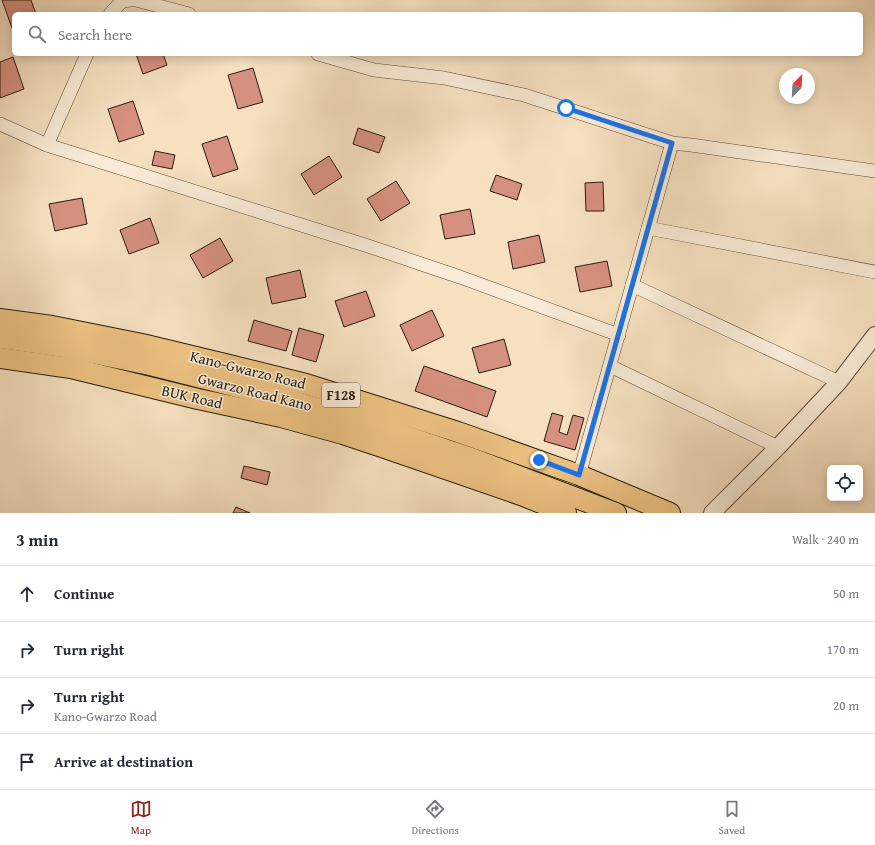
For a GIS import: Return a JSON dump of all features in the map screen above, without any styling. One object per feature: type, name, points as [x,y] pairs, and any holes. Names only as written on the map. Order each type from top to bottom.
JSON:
[{"type":"main road","name":"Kano-Gwarzo Road","points":[[0,318],[52,326],[142,344],[306,384],[458,432],[579,475],[670,513]]},
{"type":"main road","name":"Gwarzo Road Kano","points":[[0,338],[64,347],[150,366],[297,402],[376,426],[474,459],[616,513]]},
{"type":"main road","name":"BUK Road","points":[[0,358],[71,368],[281,416],[382,447],[521,495],[566,513]]},
{"type":"main road","points":[[146,386],[150,366]]},
{"type":"main road","points":[[376,426],[382,447]]},
{"type":"street","points":[[112,12],[122,1],[130,0]]},
{"type":"street","points":[[136,0],[182,12]]},
{"type":"street","points":[[47,145],[86,56]]},
{"type":"street","points":[[325,56],[374,70],[444,78],[524,95],[672,143],[875,171]]},
{"type":"street","points":[[0,124],[47,145],[432,267],[618,335]]},
{"type":"street","points":[[579,475],[672,143]]},
{"type":"street","points":[[648,228],[875,272]]},
{"type":"street","points":[[632,285],[839,382]]},
{"type":"street","points":[[712,513],[778,447],[839,382],[875,335]]},
{"type":"street","points":[[610,366],[778,447]]},
{"type":"building","points":[[2,0],[31,0],[35,12],[12,12],[12,28]]},
{"type":"building","points":[[137,56],[164,56],[167,65],[143,74]]},
{"type":"building","points":[[13,57],[24,89],[0,98],[0,62]]},
{"type":"building","points":[[253,68],[263,102],[238,109],[228,75]]},
{"type":"building","points":[[133,101],[144,134],[119,142],[108,109]]},
{"type":"building","points":[[358,128],[385,137],[379,153],[353,144]]},
{"type":"building","points":[[227,136],[238,169],[213,177],[202,144]]},
{"type":"building","points":[[155,151],[175,155],[172,169],[152,165]]},
{"type":"building","points":[[329,156],[342,177],[314,195],[301,174]]},
{"type":"building","points":[[496,175],[522,184],[517,200],[490,191]]},
{"type":"building","points":[[396,181],[410,203],[381,221],[367,199]]},
{"type":"building","points":[[603,182],[604,211],[586,211],[585,183]]},
{"type":"building","points":[[82,198],[87,224],[55,231],[49,204]]},
{"type":"building","points":[[470,209],[475,234],[445,239],[440,215]]},
{"type":"building","points":[[150,218],[159,243],[129,254],[120,230]]},
{"type":"building","points":[[539,235],[545,262],[513,269],[508,242]]},
{"type":"building","points":[[220,238],[233,261],[203,278],[190,255]]},
{"type":"building","points":[[607,261],[612,286],[580,292],[575,267]]},
{"type":"building","points":[[300,270],[306,297],[272,304],[266,278]]},
{"type":"building","points":[[366,291],[375,316],[344,327],[335,301]]},
{"type":"building","points":[[432,310],[444,336],[412,351],[400,325]]},
{"type":"building","points":[[254,320],[292,331],[286,351],[248,341]]},
{"type":"building","points":[[299,328],[324,335],[316,362],[292,355]]},
{"type":"building","points":[[504,339],[511,365],[479,373],[472,348]]},
{"type":"building","points":[[424,366],[496,391],[487,417],[415,391]]},
{"type":"building","points":[[552,413],[563,416],[559,432],[567,435],[573,415],[584,418],[575,450],[544,441]]},
{"type":"building","points":[[244,466],[270,472],[267,485],[241,478]]},
{"type":"building","points":[[236,507],[250,513],[233,513]]},
{"type":"route","points":[[539,460],[579,475],[672,143],[566,108]]}]
